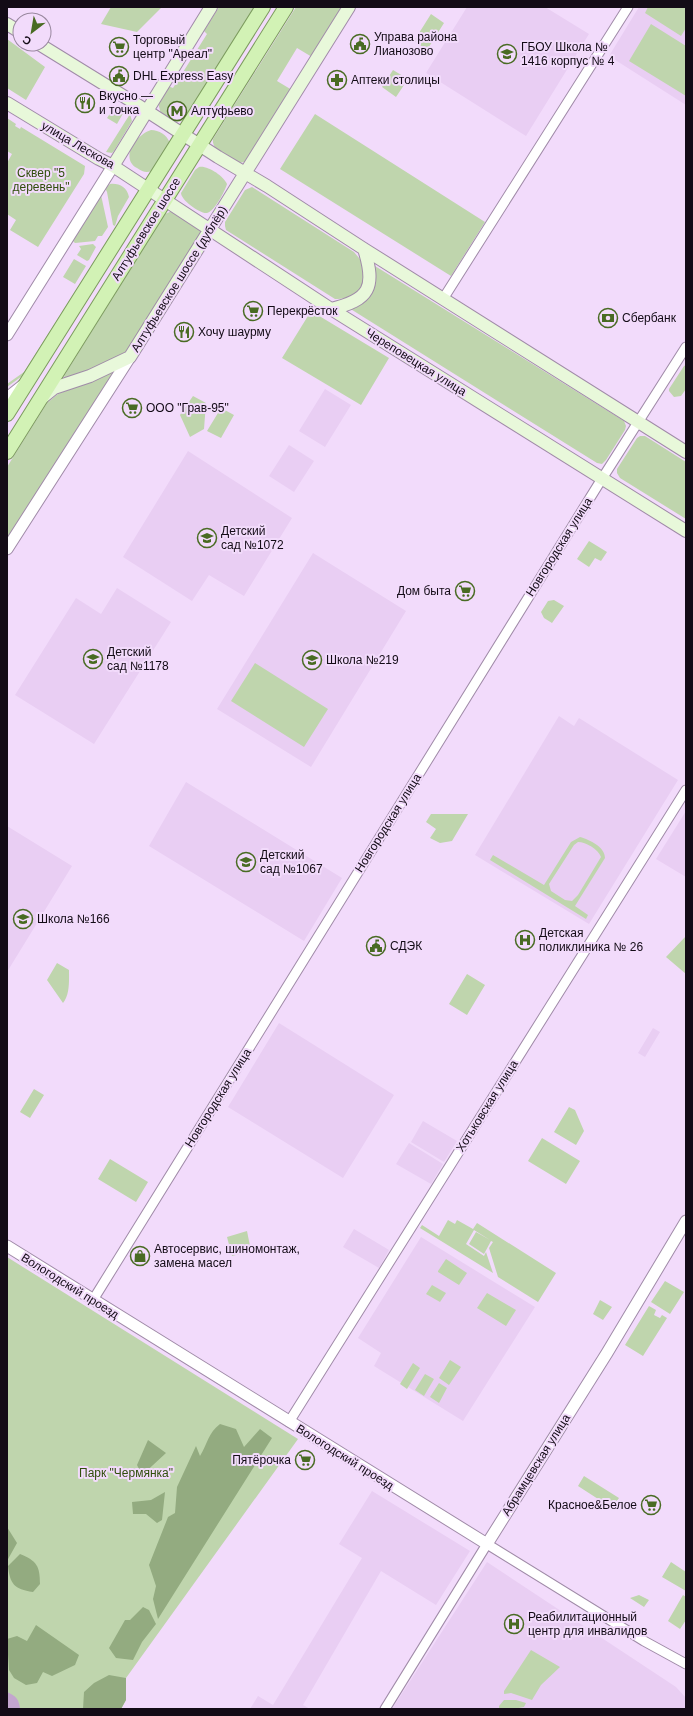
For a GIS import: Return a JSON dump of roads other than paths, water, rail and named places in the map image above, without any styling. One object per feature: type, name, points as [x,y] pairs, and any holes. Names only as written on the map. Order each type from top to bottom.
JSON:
[{"type":"main road","points":[[113,166],[211,7]]},
{"type":"main road","name":"Алтуфьевское шоссе","points":[[7,414],[263,7]]},
{"type":"main road","name":"Алтуфьевское шоссе","points":[[7,452],[164,199],[286,7]]},
{"type":"main road","name":"Алтуфьевское шоссе (дублёр)","points":[[130,357],[349,7]]},
{"type":"main road","points":[[52,52],[147,110],[182,134],[310,213],[364,250],[686,452]]},
{"type":"main road","name":"улица Лескова","points":[[7,103],[148,188]]},
{"type":"main road","name":"Череповецкая улица","points":[[148,188],[331,309],[686,531]]},
{"type":"main road","points":[[331,309],[352,302],[368,288],[370,273],[364,250]]},
{"type":"main road","points":[[38,402],[54,388],[90,376],[130,357]]},
{"type":"street","points":[[443,299],[628,7]]},
{"type":"street","points":[[7,335],[113,166]]},
{"type":"street","name":"Новгородская улица","points":[[93,1300],[602,478],[686,347]]},
{"type":"street","name":"Алтуфьевское шоссе (дублёр)","points":[[7,549],[130,357]]},
{"type":"street","points":[[7,398],[27,382]]},
{"type":"street","name":"Хотьковская улица","points":[[289,1422],[686,790]]},
{"type":"street","name":"Абрамцевская улица","points":[[385,1709],[607,1353],[686,1221]]},
{"type":"street","name":"Вологодский проезд","points":[[7,1246],[644,1641],[686,1664]]},
{"type":"place","name":"Управа района Лианозово","points":[[360,44]]},
{"type":"place","name":"Торговый центр \"Ареал\"","points":[[119,47]]},
{"type":"place","name":"ГБОУ Школа № 1416 корпус № 4","points":[[507,54]]},
{"type":"place","name":"DHL Express Easy","points":[[119,76]]},
{"type":"place","name":"Аптеки столицы","points":[[337,80]]},
{"type":"place","name":"Вкусно — и точка","points":[[85,103]]},
{"type":"place","name":"Алтуфьево","points":[[177,111]]},
{"type":"place","name":"Перекрёсток","points":[[253,311]]},
{"type":"place","name":"Сбербанк","points":[[608,318]]},
{"type":"place","name":"Хочу шаурму","points":[[184,332]]},
{"type":"place","name":"ООО \"Грав-95\"","points":[[132,408]]},
{"type":"place","name":"Детский сад №1072","points":[[207,538]]},
{"type":"place","name":"Дом быта","points":[[465,591]]},
{"type":"place","name":"Детский сад №1178","points":[[93,659]]},
{"type":"place","name":"Школа №219","points":[[312,660]]},
{"type":"place","name":"Детский сад №1067","points":[[246,862]]},
{"type":"place","name":"Школа №166","points":[[23,919]]},
{"type":"place","name":"Детская поликлиника № 26","points":[[525,940]]},
{"type":"place","name":"СДЭК","points":[[376,946]]},
{"type":"place","name":"Автосервис, шиномонтаж, замена масел","points":[[140,1256]]},
{"type":"place","name":"Пятёрочка","points":[[305,1460]]},
{"type":"place","name":"Красное&Белое","points":[[651,1505]]},
{"type":"place","name":"Реабилитационный центр для инвалидов","points":[[514,1624]]},
{"type":"park label","name":"Сквер \"5 деревень\"","points":[[41,180]]},
{"type":"park label","name":"Парк \"Чермянка\"","points":[[126,1473]]}]
